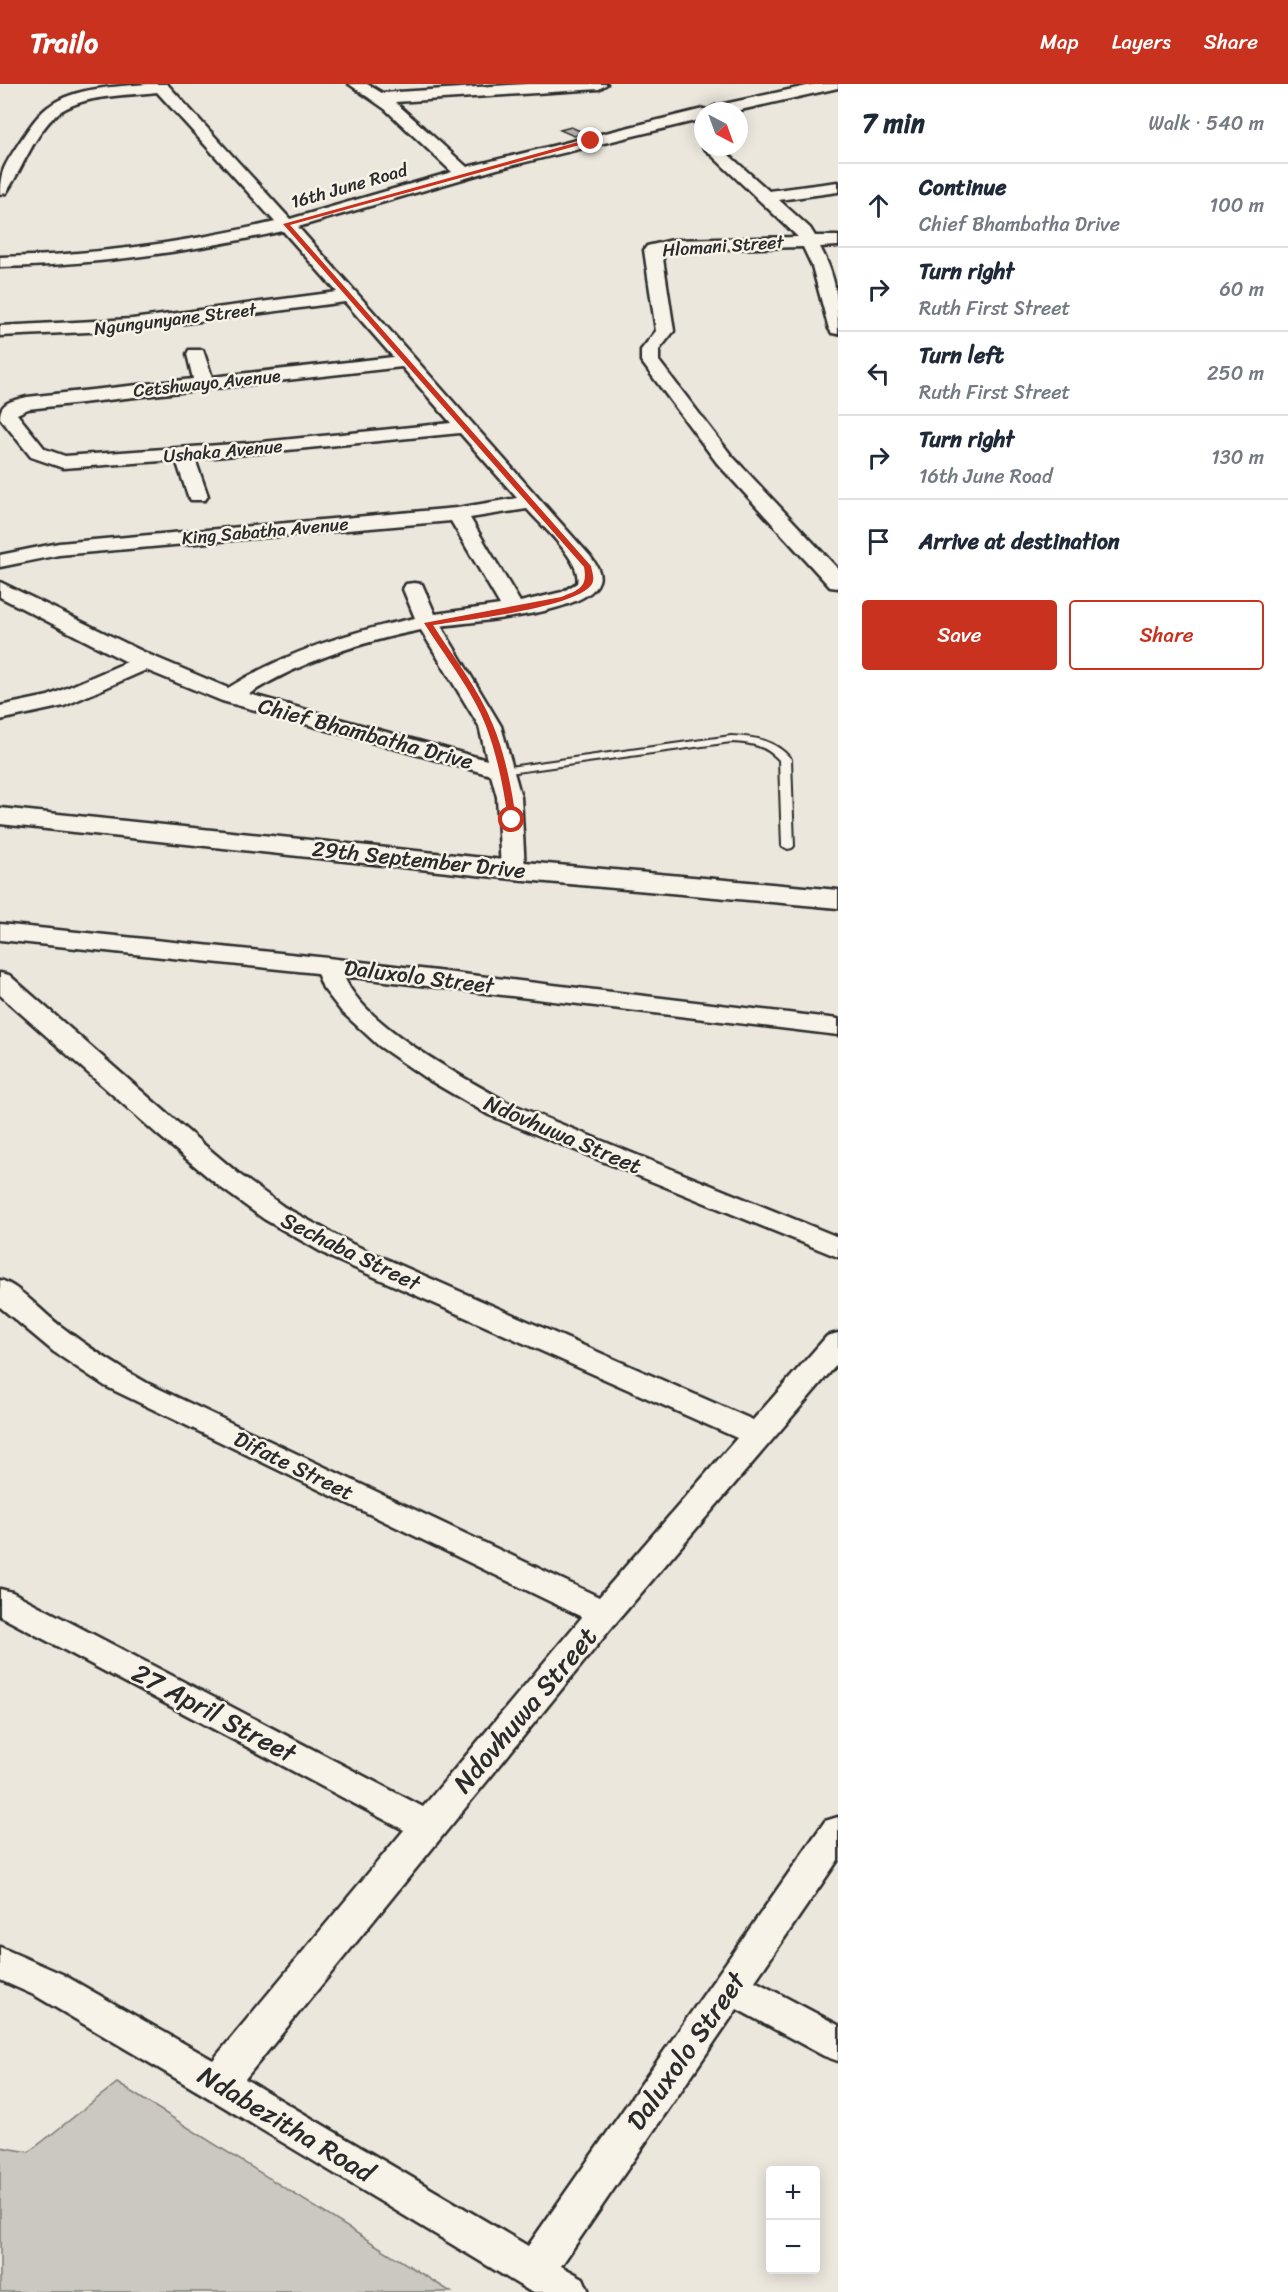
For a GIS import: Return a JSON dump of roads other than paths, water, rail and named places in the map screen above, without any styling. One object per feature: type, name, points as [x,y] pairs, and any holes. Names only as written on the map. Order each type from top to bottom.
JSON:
[{"type":"street","points":[[357,84],[396,110],[464,174]]},
{"type":"street","points":[[379,98],[599,84]]},
{"type":"street","points":[[748,104],[837,84]]},
{"type":"street","points":[[0,189],[45,118],[57,107],[102,94],[160,86],[286,224],[583,560],[590,573],[588,585],[575,594],[513,609],[428,623],[414,589]]},
{"type":"street","name":"16th June Road","points":[[0,262],[74,259],[126,253],[286,224],[340,211],[464,174],[694,116]]},
{"type":"street","points":[[680,119],[694,132]]},
{"type":"street","points":[[721,156],[795,222],[810,241],[827,286],[838,329]]},
{"type":"street","points":[[765,197],[838,187]]},
{"type":"street","name":"Hlomani Street","points":[[838,241],[673,245],[653,250],[665,331],[650,350],[650,361],[724,459],[838,582]]},
{"type":"street","name":"Ngungunyane Street","points":[[0,331],[71,330],[141,325],[349,296]]},
{"type":"street","points":[[196,354],[204,384]]},
{"type":"street","name":"Cetshwayo Avenue","points":[[8,409],[27,403],[406,361]]},
{"type":"street","name":"Ushaka Avenue","points":[[8,409],[8,417],[38,453],[53,460],[73,462],[262,448],[465,427]]},
{"type":"street","points":[[252,427],[262,448]]},
{"type":"street","points":[[184,454],[198,496]]},
{"type":"street","name":"King Sabatha Avenue","points":[[0,561],[59,549],[457,514],[531,502]]},
{"type":"street","points":[[457,514],[513,609]]},
{"type":"street","name":"Chief Bhambatha Drive","points":[[0,588],[143,663],[230,696],[502,771]]},
{"type":"street","name":"Chief Bhambatha Drive","points":[[230,696],[269,671],[318,650],[428,623],[484,715],[497,746],[512,820],[513,870]]},
{"type":"street","points":[[0,713],[33,708],[53,702],[143,663]]},
{"type":"street","name":"29th September Drive","points":[[0,816],[513,870],[838,899]]},
{"type":"street","name":"Daluxolo Street","points":[[0,932],[328,966],[838,1027]]},
{"type":"street","name":"Ndovhuwa Street","points":[[328,966],[334,985],[346,1002],[391,1041],[460,1087],[499,1109],[557,1135],[838,1248]]},
{"type":"street","name":"Sechaba Street","points":[[0,981],[185,1143],[230,1181],[274,1213],[342,1251],[757,1434]]},
{"type":"street","name":"Difate Street","points":[[0,1290],[38,1327],[63,1347],[136,1390],[605,1614]]},
{"type":"street","name":"Ndovhuwa Street","points":[[218,2083],[605,1614],[757,1434],[838,1343]]},
{"type":"street","name":"27 April Street","points":[[0,1600],[428,1826]]},
{"type":"street","name":"Daluxolo Street","points":[[534,2271],[838,1831]]},
{"type":"street","name":"Ndabezitha Road","points":[[0,1964],[49,1985],[568,2292]]},
{"type":"street","points":[[731,1987],[838,2044]]},
{"type":"lane","points":[[502,771],[731,740],[757,740],[774,747],[785,759],[788,846]]}]
